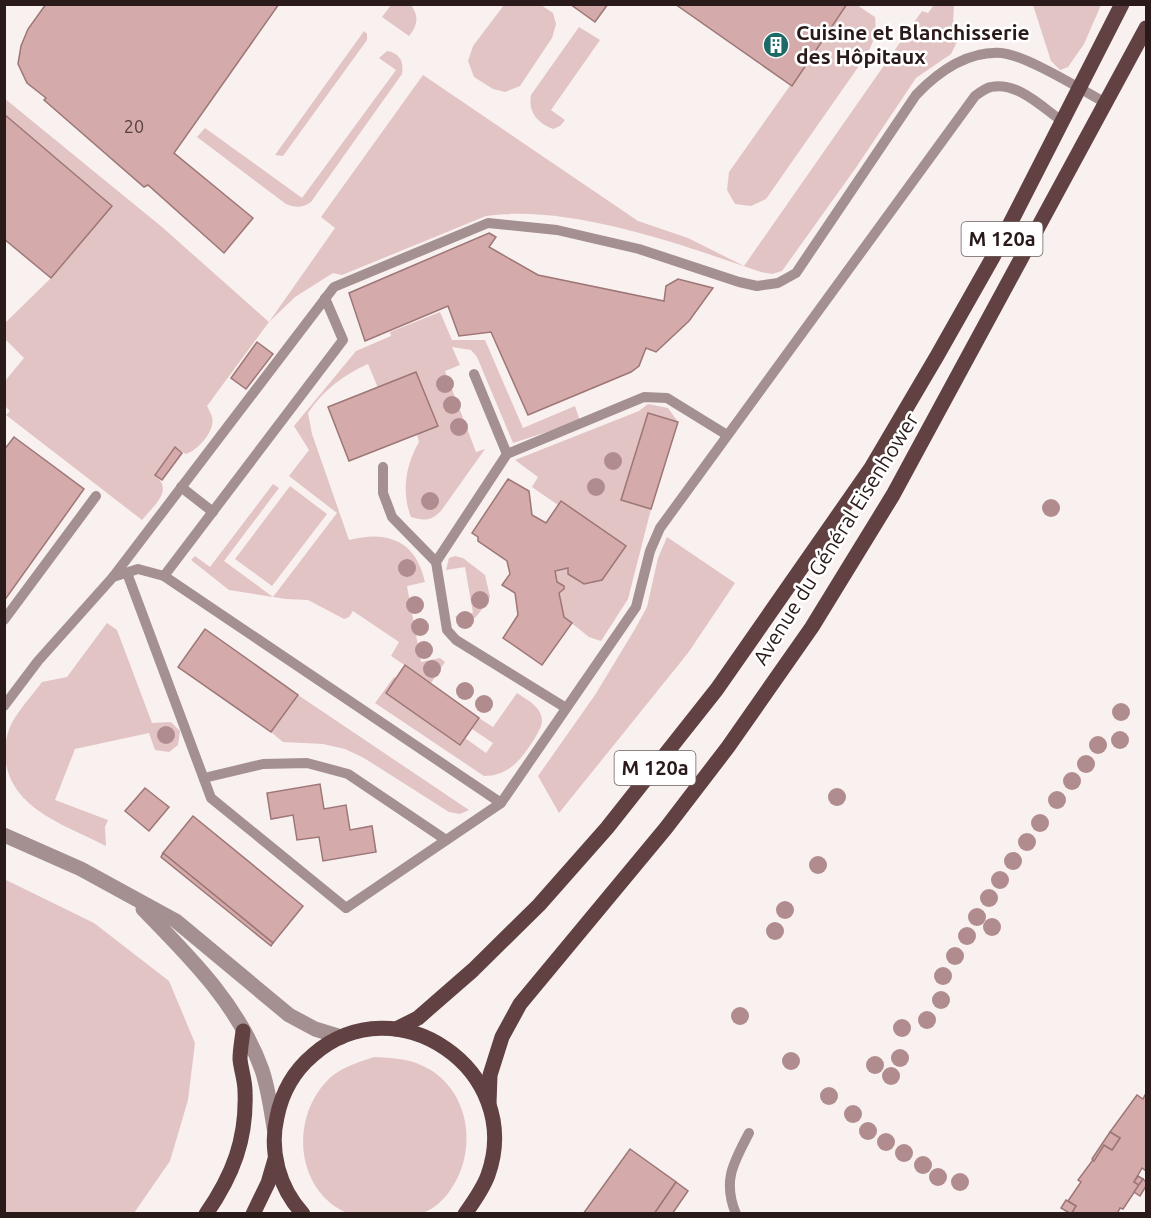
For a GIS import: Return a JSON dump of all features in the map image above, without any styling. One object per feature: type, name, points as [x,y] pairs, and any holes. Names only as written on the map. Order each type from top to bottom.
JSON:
[{"type":"main road","name":"Avenue du Général Eisenhower","points":[[396,1029],[418,1018],[473,970],[539,905],[607,828],[717,689],[871,468],[993,257],[1122,4]]},
{"type":"main road","name":"Avenue du Général Eisenhower","points":[[489,1104],[490,1075],[502,1037],[520,1004],[571,946],[728,747],[812,627],[893,495],[1146,28]]},
{"type":"main road","points":[[303,1214],[283,1183],[275,1159],[274,1128],[279,1105],[289,1083],[303,1064],[321,1048],[341,1037],[377,1028],[417,1033],[436,1041],[453,1053],[475,1076],[489,1104],[494,1127],[494,1151],[489,1174],[479,1196],[465,1214]]},
{"type":"main road","points":[[206,1214],[219,1196],[235,1166],[244,1127],[245,1090],[240,1057],[243,1031]]},
{"type":"main road","points":[[253,1214],[268,1183],[275,1159]]},
{"type":"street","points":[[4,835],[81,869],[176,921],[289,1015],[315,1029],[341,1037]]},
{"type":"street","points":[[132,898],[191,957],[220,993],[243,1031],[261,1068],[274,1128]]},
{"type":"lane","points":[[4,706],[38,661],[113,577],[334,287],[488,223],[557,230],[639,249],[757,286],[778,283],[796,273],[916,95],[931,79],[954,64],[975,56],[1002,53],[1025,60],[1106,103]]},
{"type":"lane","points":[[127,573],[211,798],[346,908],[501,803],[636,607],[650,550],[660,528],[975,96],[991,87],[1010,88],[1025,95],[1062,121]]},
{"type":"lane","points":[[164,576],[342,340],[325,298]]},
{"type":"lane","points":[[474,374],[507,454]]},
{"type":"lane","points":[[436,562],[507,454],[644,397],[667,398],[727,435]]},
{"type":"lane","points":[[383,467],[383,493],[392,517],[436,562],[447,630],[456,640],[566,708]]},
{"type":"lane","points":[[181,487],[213,512]]},
{"type":"lane","points":[[4,620],[96,496]]},
{"type":"lane","points":[[113,577],[138,569],[164,576],[501,803]]},
{"type":"lane","points":[[204,778],[263,764],[307,763],[348,774],[446,840]]},
{"type":"lane","points":[[736,1214],[731,1201],[730,1169],[749,1133]]},
{"type":"shaded area","points":[[391,5],[411,5],[414,9],[416,20],[409,36],[382,17]]},
{"type":"shaded area","points":[[504,5],[541,5],[553,13],[556,24],[552,38],[520,86],[505,92],[493,89],[474,77],[468,61],[473,46]]},
{"type":"shaded area","points":[[847,5],[857,5],[875,17],[876,34],[868,53],[766,199],[751,206],[735,204],[727,190],[729,172]]},
{"type":"shaded area","points":[[934,5],[954,5],[953,24],[957,42],[951,54],[916,78],[782,271],[772,274],[761,272],[661,239],[589,221],[519,214],[486,216],[342,275],[333,273],[295,297],[269,322],[335,228],[321,217],[423,75],[638,221],[688,238],[744,266],[922,11],[928,13]]},
{"type":"shaded area","points":[[1033,5],[1101,5],[1084,44],[1068,67],[1060,70],[1051,61]]},
{"type":"shaded area","points":[[579,27],[600,40],[551,110],[565,120],[553,129],[543,124],[535,116],[531,107],[531,95]]},
{"type":"shaded area","points":[[364,31],[367,34],[367,40],[283,156],[275,155]]},
{"type":"shaded area","points":[[387,51],[400,59],[402,74],[311,202],[305,205],[296,207],[286,204],[197,137],[205,128],[302,198],[396,70],[379,58]]},
{"type":"shaded area","points":[[4,98],[162,227],[269,322],[207,406],[212,422],[206,438],[194,450],[186,454],[175,448],[155,475],[163,487],[162,492],[160,498],[142,520],[6,415],[10,411],[5,406],[5,381],[24,358],[5,339],[5,323],[51,278],[111,206],[5,114]]},
{"type":"shaded area","points":[[440,312],[452,340],[485,340],[523,428],[575,406],[580,421],[513,443],[477,357],[471,350],[452,347],[460,365],[445,371],[476,452],[485,449],[441,511],[434,517],[424,519],[411,517],[406,498],[406,478],[419,442],[417,434],[378,388],[368,364],[335,384],[320,397],[308,413],[312,434],[349,540],[363,537],[388,538],[407,548],[421,568],[425,582],[407,586],[421,662],[440,658],[445,662],[431,683],[391,656],[399,642],[353,611],[349,617],[344,619],[308,600],[273,597],[337,513],[289,476],[309,450],[294,426],[356,351],[391,336],[390,332]]},
{"type":"shaded area","points":[[648,404],[668,408],[678,422],[648,413],[621,500],[651,509],[628,599],[601,641],[589,637],[564,617],[559,593],[564,586],[557,582],[555,571],[568,568],[568,574],[584,584],[602,580],[561,501],[558,505],[532,487],[538,477],[515,460],[639,411]]},
{"type":"shaded area","points":[[273,484],[279,488],[224,561],[273,597],[229,590],[191,560],[195,556],[210,567]]},
{"type":"shaded area","points":[[290,486],[327,514],[272,586],[235,559]]},
{"type":"shaded area","points":[[667,537],[735,583],[688,653],[559,813],[538,776],[595,695],[647,607],[658,558]]},
{"type":"shaded area","points":[[455,556],[463,558],[485,575],[490,597],[475,618],[461,624],[455,616],[473,613],[465,567],[446,570],[449,558]]},
{"type":"shaded area","points":[[107,623],[117,630],[152,723],[171,722],[180,731],[178,745],[169,752],[155,750],[149,733],[75,749],[55,800],[108,820],[105,827],[106,846],[45,815],[20,794],[11,780],[5,750],[13,721],[42,682],[67,677]]},
{"type":"shaded area","points":[[394,677],[396,678],[386,693],[459,745],[465,738],[486,753],[493,743],[472,729],[479,718],[493,727],[517,693],[539,711],[542,720],[541,727],[520,759],[501,773],[484,776],[375,703]]},
{"type":"shaded area","points":[[298,695],[469,810],[460,814],[449,812],[364,758],[345,749],[323,744],[283,742],[271,732]]},
{"type":"shaded area","points":[[4,879],[94,923],[169,981],[195,1043],[188,1100],[170,1161],[134,1213],[5,1213]]},
{"type":"shaded area","points":[[374,1057],[405,1060],[423,1066],[439,1076],[452,1089],[460,1105],[467,1141],[464,1159],[449,1192],[438,1204],[425,1212],[347,1213],[330,1203],[318,1189],[309,1172],[304,1154],[303,1135],[314,1099],[325,1083],[336,1073]]},
{"type":"building","points":[[46,4],[279,4],[174,153],[253,218],[224,253],[148,185],[144,187],[27,83],[18,64],[21,46],[28,29]]},
{"type":"building","points":[[570,4],[608,4],[595,22]]},
{"type":"building","name":"Cuisine et Blanchisserie des Hôpitaux","points":[[675,4],[847,4],[792,86]]},
{"type":"building","points":[[4,114],[112,206],[51,278],[4,239]]},
{"type":"building","points":[[489,233],[496,237],[489,247],[538,275],[664,301],[666,286],[678,279],[713,288],[689,321],[656,352],[646,348],[639,366],[631,372],[528,415],[491,332],[459,336],[448,306],[365,341],[349,293]]},
{"type":"building","points":[[257,342],[273,354],[246,389],[231,378]]},
{"type":"building","points":[[416,372],[438,426],[349,461],[328,407]]},
{"type":"building","points":[[648,413],[678,422],[651,509],[621,500]]},
{"type":"building","points":[[14,437],[84,489],[4,601],[4,450]]},
{"type":"building","points":[[175,447],[182,453],[162,480],[155,475]]},
{"type":"building","points":[[508,479],[529,491],[532,515],[546,523],[561,501],[626,546],[602,580],[584,584],[568,574],[568,568],[555,571],[557,582],[564,586],[559,593],[564,617],[572,623],[542,665],[503,638],[518,615],[515,593],[502,585],[510,574],[507,561],[478,541],[478,537],[472,533]]},
{"type":"building","points":[[205,629],[298,695],[271,732],[178,667]]},
{"type":"building","points":[[405,665],[479,718],[460,745],[386,693]]},
{"type":"building","points":[[320,784],[324,809],[346,805],[350,830],[372,826],[376,852],[323,861],[319,837],[297,840],[293,815],[271,819],[267,793]]},
{"type":"building","points":[[145,788],[169,807],[149,831],[125,811]]},
{"type":"building","points":[[193,816],[303,906],[273,943],[163,853]]},
{"type":"building","points":[[163,853],[273,943],[271,946],[161,857]]},
{"type":"building","points":[[1146,1093],[1146,1171],[1142,1168],[1134,1182],[1139,1185],[1117,1214],[1071,1214],[1076,1206],[1068,1201],[1081,1182],[1078,1180],[1104,1145],[1112,1150],[1120,1138],[1110,1132],[1137,1095],[1143,1099]]},
{"type":"building","points":[[1110,1132],[1120,1138],[1112,1150],[1104,1145],[1094,1161],[1092,1159]]},
{"type":"building","points":[[630,1149],[676,1182],[654,1214],[583,1214]]},
{"type":"building","points":[[1138,1176],[1143,1179],[1139,1185],[1134,1182]]},
{"type":"building","points":[[1143,1179],[1146,1186],[1140,1196],[1134,1192]]},
{"type":"building","points":[[676,1182],[688,1191],[672,1214],[654,1214]]},
{"type":"building","points":[[1066,1200],[1076,1206],[1071,1214],[1061,1208]]},
{"type":"place","name":"Cuisine et Blanchisserie des Hôpitaux","points":[[776,45]]}]
